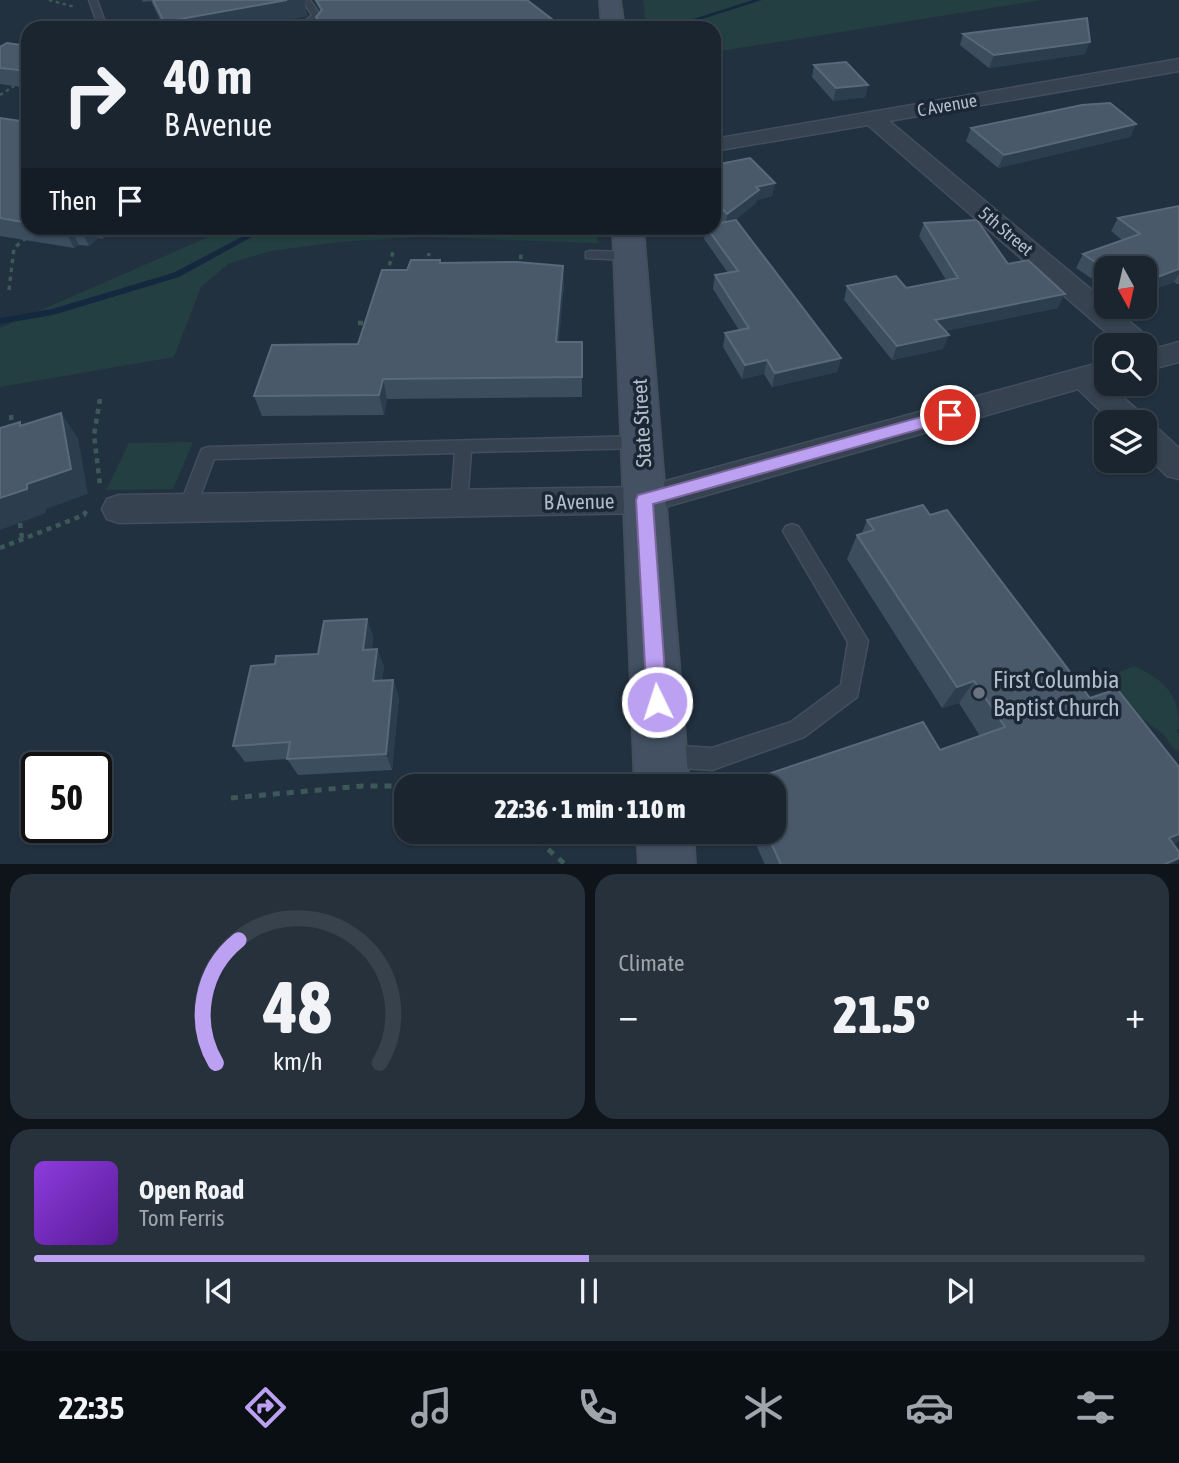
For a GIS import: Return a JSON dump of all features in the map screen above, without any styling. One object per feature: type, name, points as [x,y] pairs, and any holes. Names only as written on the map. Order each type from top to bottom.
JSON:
[{"type":"main road","points":[[610,0],[612,21]]},
{"type":"main road","name":"State Street","points":[[616,246],[642,442],[661,771]]},
{"type":"main road","points":[[666,844],[667,864]]},
{"type":"street","name":"C Avenue","points":[[721,144],[1179,65]]},
{"type":"street","name":"5th Street","points":[[873,118],[1128,333]]},
{"type":"street","name":"B Avenue","points":[[103,501],[188,508],[644,500],[1094,374]]},
{"type":"street","points":[[1157,446],[1179,467]]},
{"type":"lane","points":[[93,0],[100,21]]},
{"type":"lane","points":[[306,0],[317,16],[311,21]]},
{"type":"lane","points":[[188,508],[208,453],[642,442]]},
{"type":"lane","points":[[458,503],[463,447]]},
{"type":"lane","points":[[661,771],[712,759],[797,730],[850,690],[858,641],[792,531]]},
{"type":"path","points":[[0,95],[15,86]]},
{"type":"path","points":[[9,290],[14,248],[29,235]]},
{"type":"path","points":[[386,279],[393,252]]},
{"type":"path","points":[[426,266],[429,253]]},
{"type":"path","points":[[519,273],[520,254]]},
{"type":"path","points":[[358,323],[375,323],[372,334]]},
{"type":"path","points":[[0,548],[84,515],[103,501],[94,435],[100,399]]},
{"type":"path","points":[[11,415],[14,441]]},
{"type":"path","points":[[20,523],[22,539]]},
{"type":"path","points":[[231,798],[363,786],[394,786]]},
{"type":"path","points":[[542,844],[566,864]]},
{"type":"green space","points":[[643,0],[1042,0],[721,51],[721,21],[645,21]]},
{"type":"green space","points":[[213,235],[597,235],[598,243],[422,237],[339,242],[270,251],[228,264],[201,287],[174,357],[0,387],[0,328]]},
{"type":"green space","points":[[193,442],[173,489],[106,490],[129,443]]},
{"type":"green space","points":[[1134,666],[1154,677],[1173,697],[1179,728],[1176,730],[1179,734],[1179,749],[1176,751],[1163,734],[1127,707],[1114,689],[1115,674]]},
{"type":"building","points":[[153,0],[287,0],[170,21],[164,21]]},
{"type":"building","points":[[316,0],[527,0],[554,21],[319,21],[316,17],[322,10]]},
{"type":"building","points":[[1087,18],[1090,42],[994,55],[963,34]]},
{"type":"building","points":[[7,43],[21,45],[21,70],[0,68],[0,47]]},
{"type":"building","points":[[846,62],[868,85],[836,88],[814,65]]},
{"type":"building","points":[[1110,103],[1136,124],[1004,155],[971,128],[1082,105]]},
{"type":"building","points":[[0,118],[21,121],[21,222],[0,218]]},
{"type":"building","points":[[750,158],[775,183],[756,187],[759,190],[727,214],[721,207],[721,164]]},
{"type":"building","points":[[1179,206],[1179,269],[1157,277],[1157,256],[1094,256],[1094,261],[1083,254],[1140,234],[1118,218]]},
{"type":"building","points":[[736,220],[841,358],[775,373],[767,360],[745,365],[725,333],[749,328],[715,275],[738,271],[712,235],[721,235],[721,223]]},
{"type":"building","points":[[977,220],[1008,264],[1028,260],[1065,294],[935,320],[949,335],[897,346],[847,286],[896,276],[906,288],[958,278],[924,223]]},
{"type":"building","points":[[411,260],[440,260],[440,263],[517,262],[563,266],[556,342],[582,342],[582,377],[383,379],[379,395],[254,396],[272,345],[358,344],[382,270],[407,270]]},
{"type":"building","points":[[61,413],[71,469],[27,484],[27,489],[0,498],[0,428],[20,422],[20,426]]},
{"type":"building","points":[[923,505],[930,515],[947,510],[1090,698],[1117,689],[1179,767],[1179,834],[1169,838],[1179,852],[1179,858],[1165,864],[781,864],[772,844],[786,844],[786,774],[768,774],[923,722],[940,750],[1005,727],[974,681],[957,687],[857,535],[874,530],[867,520]]},
{"type":"building","points":[[367,619],[363,650],[377,649],[373,681],[393,680],[386,754],[287,759],[290,742],[233,746],[251,666],[275,664],[276,656],[318,654],[324,621]]},
{"type":"waterway","points":[[691,21],[759,0]]},
{"type":"waterway","points":[[0,321],[53,312],[176,275],[251,235]]},
{"type":"place","name":"First Columbia Baptist Church","points":[[979,693]]},
{"type":"route","points":[[657,702],[644,500],[950,415]]}]
